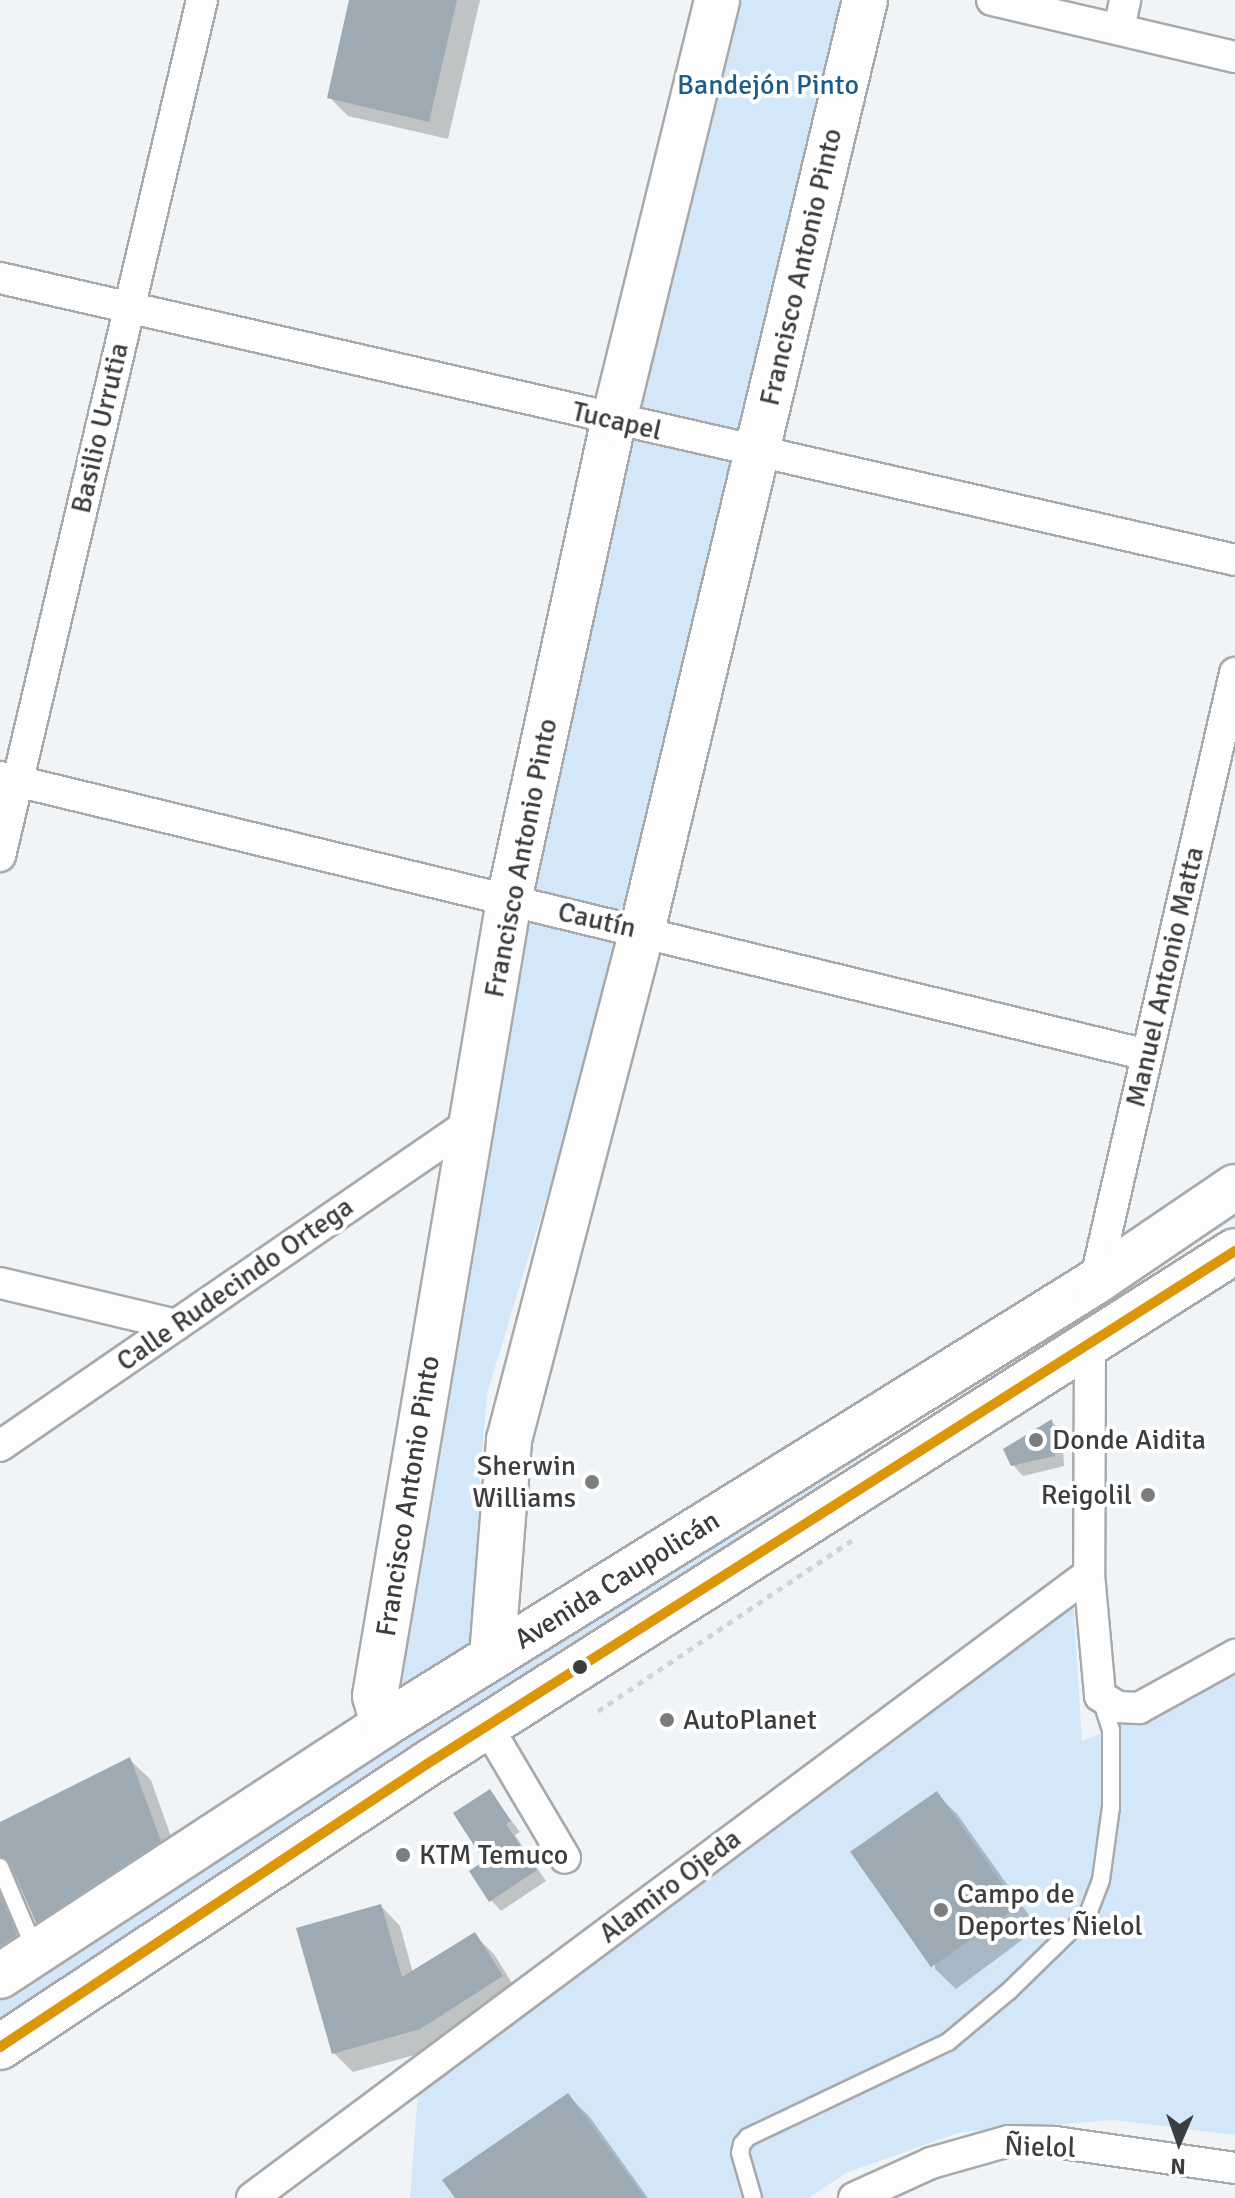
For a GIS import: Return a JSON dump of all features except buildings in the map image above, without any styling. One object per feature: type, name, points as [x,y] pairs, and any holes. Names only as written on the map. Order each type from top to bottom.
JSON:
[{"type":"main road","name":"Francisco Antonio Pinto","points":[[383,1725],[375,1696],[509,900],[614,420],[717,0]]},
{"type":"main road","name":"Francisco Antonio Pinto","points":[[472,1736],[492,1657],[509,1440],[642,931],[865,0]]},
{"type":"main road","name":"Avenida Caupolicán","points":[[0,1976],[383,1725],[1095,1282],[1235,1187]]},
{"type":"main road","name":"Avenida Caupolicán","points":[[0,2047],[472,1736],[1235,1251]]},
{"type":"main road","points":[[1090,1343],[1089,1327],[1097,1298],[1106,1282],[1132,1257]]},
{"type":"main road","points":[[37,1953],[65,2004]]},
{"type":"street","name":"Basilio Urrutia","points":[[0,856],[8,779],[129,307],[202,0]]},
{"type":"street","points":[[992,0],[1235,57]]},
{"type":"street","points":[[1119,29],[1125,0]]},
{"type":"street","name":"Tucapel","points":[[0,278],[1235,560]]},
{"type":"street","name":"Manuel Antonio Matta","points":[[1095,1282],[1235,673]]},
{"type":"street","name":"Cautín","points":[[8,779],[1147,1055]]},
{"type":"street","name":"Calle Rudecindo Ortega","points":[[0,1446],[470,1123]]},
{"type":"street","points":[[0,1283],[176,1325]]},
{"type":"street","points":[[1090,1343],[1089,1574],[1100,1696],[1118,1707],[1139,1708],[1235,1655]]},
{"type":"street","name":"Alamiro Ojeda","points":[[252,2198],[1089,1574]]},
{"type":"street","points":[[472,1736],[565,1858]]},
{"type":"street","name":"Ñielol","points":[[854,2198],[931,2163],[1009,2141],[1055,2142],[1235,2168]]},
{"type":"lane","points":[[753,2198],[740,2153],[748,2137],[948,2042],[1009,1991],[1088,1914],[1101,1880],[1111,1807],[1111,1730],[1100,1696]]},
{"type":"lane","points":[[0,1867],[37,1953]]},
{"type":"path","points":[[598,1711],[860,1536]]},
{"type":"green space","name":"Bandejón Pinto","points":[[728,0],[845,0],[615,972],[487,1394],[480,1476],[478,1636],[473,1656],[405,1704],[394,1690],[512,954]]},
{"type":"green space","points":[[1235,1197],[1235,1218],[1071,1320],[0,2022],[0,1995]]},
{"type":"green space","name":"Campo de Deportes Ñielol","points":[[1073,1597],[1082,1741],[1134,1720],[1137,1723],[1235,1669],[1235,2135],[1113,2120],[961,2132],[846,2173],[809,2198],[410,2198],[419,2078]]},
{"type":"transit line","points":[[0,2047],[427,1764],[1235,1251]]},
{"type":"place","name":"Donde Aidita","points":[[1036,1440]]},
{"type":"place","name":"Sherwin Williams","points":[[592,1482]]},
{"type":"place","name":"Reigolil","points":[[1148,1495]]},
{"type":"place","name":"AutoPlanet","points":[[667,1720]]},
{"type":"place","name":"KTM Temuco","points":[[403,1855]]},
{"type":"place","name":"Campo de Deportes Ñielol","points":[[941,1910]]}]
